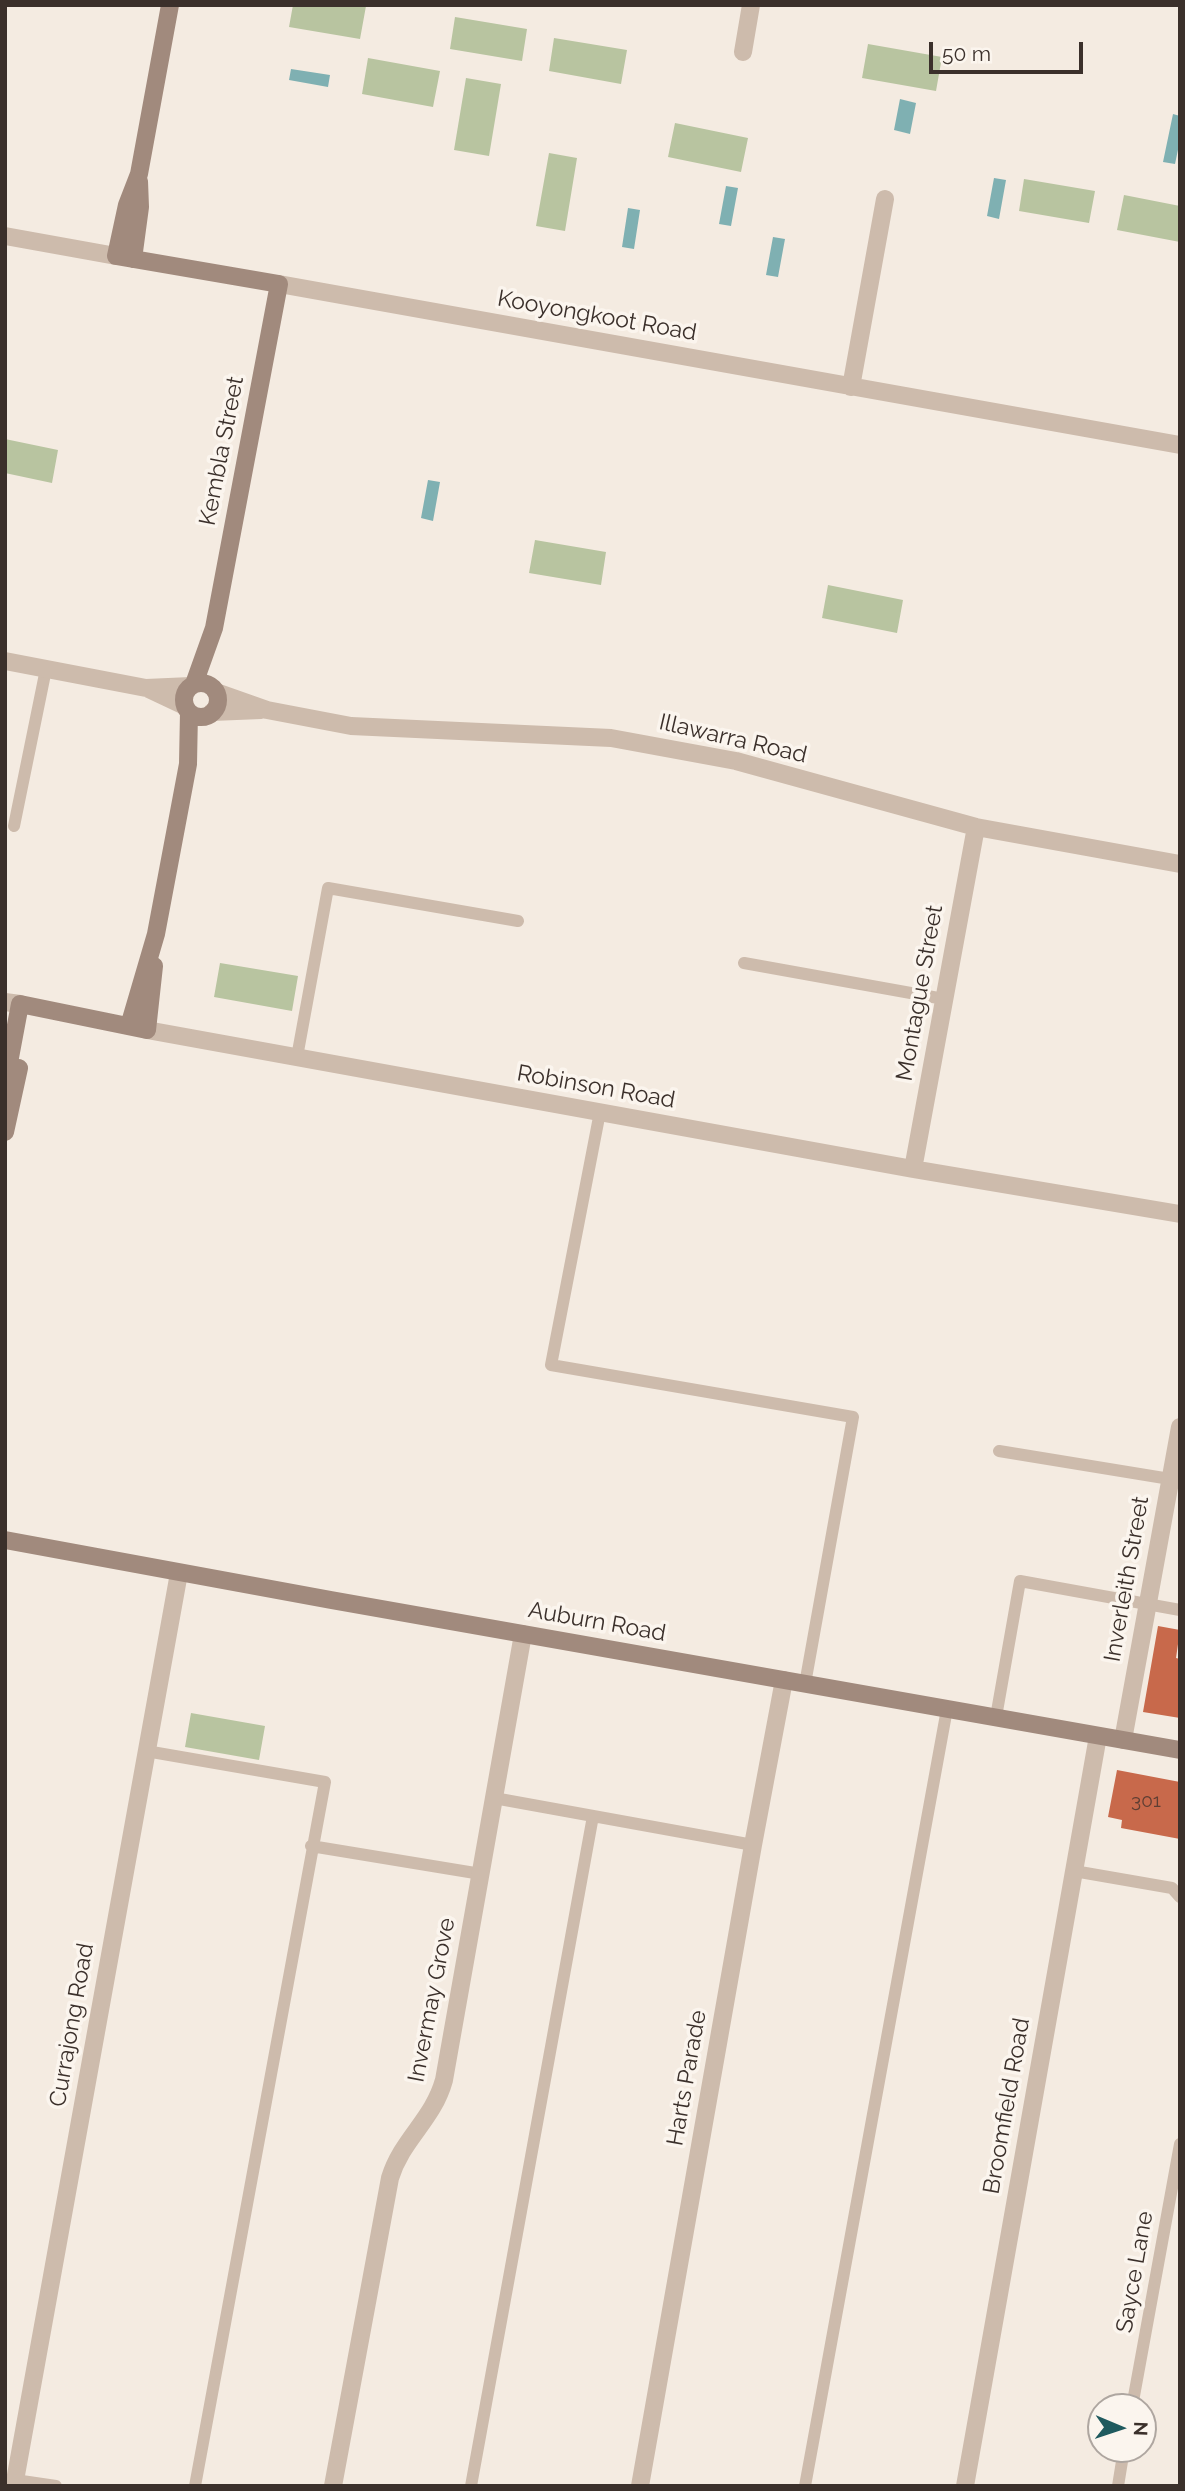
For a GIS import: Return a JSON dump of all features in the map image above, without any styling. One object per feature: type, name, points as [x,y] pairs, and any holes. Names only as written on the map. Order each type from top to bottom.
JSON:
[{"type":"street","points":[[125,258],[127,205],[139,174],[170,5]]},
{"type":"street","points":[[743,52],[751,5]]},
{"type":"street","points":[[851,387],[885,199]]},
{"type":"street","name":"Kooyongkoot Road","points":[[5,236],[1180,445]]},
{"type":"street","name":"Kembla Street","points":[[192,685],[214,628],[279,284]]},
{"type":"street","name":"Kembla Street","points":[[214,628],[214,690]]},
{"type":"street","points":[[5,661],[146,688],[204,683],[214,690],[217,703],[209,714],[188,764]]},
{"type":"street","points":[[138,1028],[151,1003],[156,934],[188,764],[187,709],[184,695],[192,685]]},
{"type":"street","points":[[146,688],[197,716],[209,714]]},
{"type":"street","name":"Illawarra Road","points":[[214,690],[268,710],[351,726],[611,738],[736,761],[976,827],[1180,864]]},
{"type":"street","name":"Illawarra Road","points":[[209,714],[268,710]]},
{"type":"street","name":"Montague Street","points":[[913,1169],[976,827]]},
{"type":"street","points":[[5,1084],[19,1004]]},
{"type":"street","points":[[5,1132],[19,1004]]},
{"type":"street","name":"Robinson Road","points":[[19,1004],[913,1169],[1180,1214]]},
{"type":"street","name":"Inverleith Street","points":[[1123,1740],[1180,1427]]},
{"type":"street","name":"Auburn Road","points":[[5,1540],[1180,1750]]},
{"type":"street","name":"Currajong Road","points":[[14,2483],[180,1573]]},
{"type":"street","name":"Invermay Grove","points":[[333,2486],[390,2178],[400,2153],[430,2114],[440,2091],[523,1634]]},
{"type":"street","name":"Harts Parade","points":[[640,2486],[784,1680]]},
{"type":"street","name":"Broomfield Road","points":[[965,2486],[1098,1736]]},
{"type":"lane","points":[[14,826],[46,668]]},
{"type":"lane","points":[[298,1057],[328,888],[518,921]]},
{"type":"lane","points":[[744,963],[944,999]]},
{"type":"lane","points":[[600,1112],[551,1365],[853,1418],[805,1684]]},
{"type":"lane","points":[[999,1451],[1170,1479]]},
{"type":"lane","points":[[996,1717],[1020,1581],[1180,1610]]},
{"type":"lane","points":[[805,2486],[947,1709]]},
{"type":"lane","points":[[146,1751],[325,1782],[311,1846],[195,2486]]},
{"type":"lane","points":[[494,1798],[753,1846]]},
{"type":"lane","points":[[471,2486],[593,1816]]},
{"type":"lane","points":[[311,1846],[481,1874]]},
{"type":"lane","points":[[1074,1871],[1172,1888],[1180,1897]]},
{"type":"lane","name":"Sayce Lane","points":[[1135,2393],[1180,2144]]},
{"type":"lane","points":[[1118,2486],[1122,2463]]},
{"type":"lane","points":[[14,2483],[56,2486]]},
{"type":"green space","points":[[293,5],[366,6],[360,39],[289,27]]},
{"type":"green space","points":[[455,17],[527,29],[522,61],[450,49]]},
{"type":"green space","points":[[554,38],[627,50],[621,84],[549,71]]},
{"type":"green space","points":[[868,44],[942,57],[936,91],[862,78]]},
{"type":"green space","points":[[368,58],[440,71],[433,107],[362,94]]},
{"type":"green space","points":[[466,78],[501,84],[489,156],[454,150]]},
{"type":"green space","points":[[675,123],[748,138],[741,172],[668,157]]},
{"type":"green space","points":[[549,153],[577,158],[565,231],[536,226]]},
{"type":"green space","points":[[1024,179],[1095,191],[1089,223],[1019,211]]},
{"type":"green space","points":[[1124,195],[1180,206],[1180,242],[1117,230]]},
{"type":"green space","points":[[5,439],[58,450],[52,483],[5,473]]},
{"type":"green space","points":[[535,540],[606,552],[601,585],[529,573]]},
{"type":"green space","points":[[828,585],[903,600],[897,633],[822,618]]},
{"type":"green space","points":[[220,963],[298,976],[292,1011],[214,997]]},
{"type":"green space","points":[[191,1713],[265,1726],[259,1760],[185,1747]]},
{"type":"water","points":[[291,69],[330,75],[328,87],[289,80]]},
{"type":"water","points":[[900,99],[916,103],[910,134],[894,130]]},
{"type":"water","points":[[1173,114],[1180,116],[1180,140],[1175,164],[1163,162]]},
{"type":"water","points":[[994,178],[1006,180],[999,219],[987,216]]},
{"type":"water","points":[[726,186],[738,188],[731,226],[719,224]]},
{"type":"water","points":[[628,208],[640,210],[634,249],[622,247]]},
{"type":"water","points":[[773,237],[785,239],[778,277],[766,275]]},
{"type":"water","points":[[428,480],[440,482],[433,521],[421,518]]},
{"type":"building","points":[[1158,1626],[1180,1630],[1176,1658],[1180,1659],[1180,1718],[1143,1712]]},
{"type":"building","points":[[1117,1770],[1180,1782],[1180,1839],[1121,1828],[1122,1820],[1108,1817]]}]
